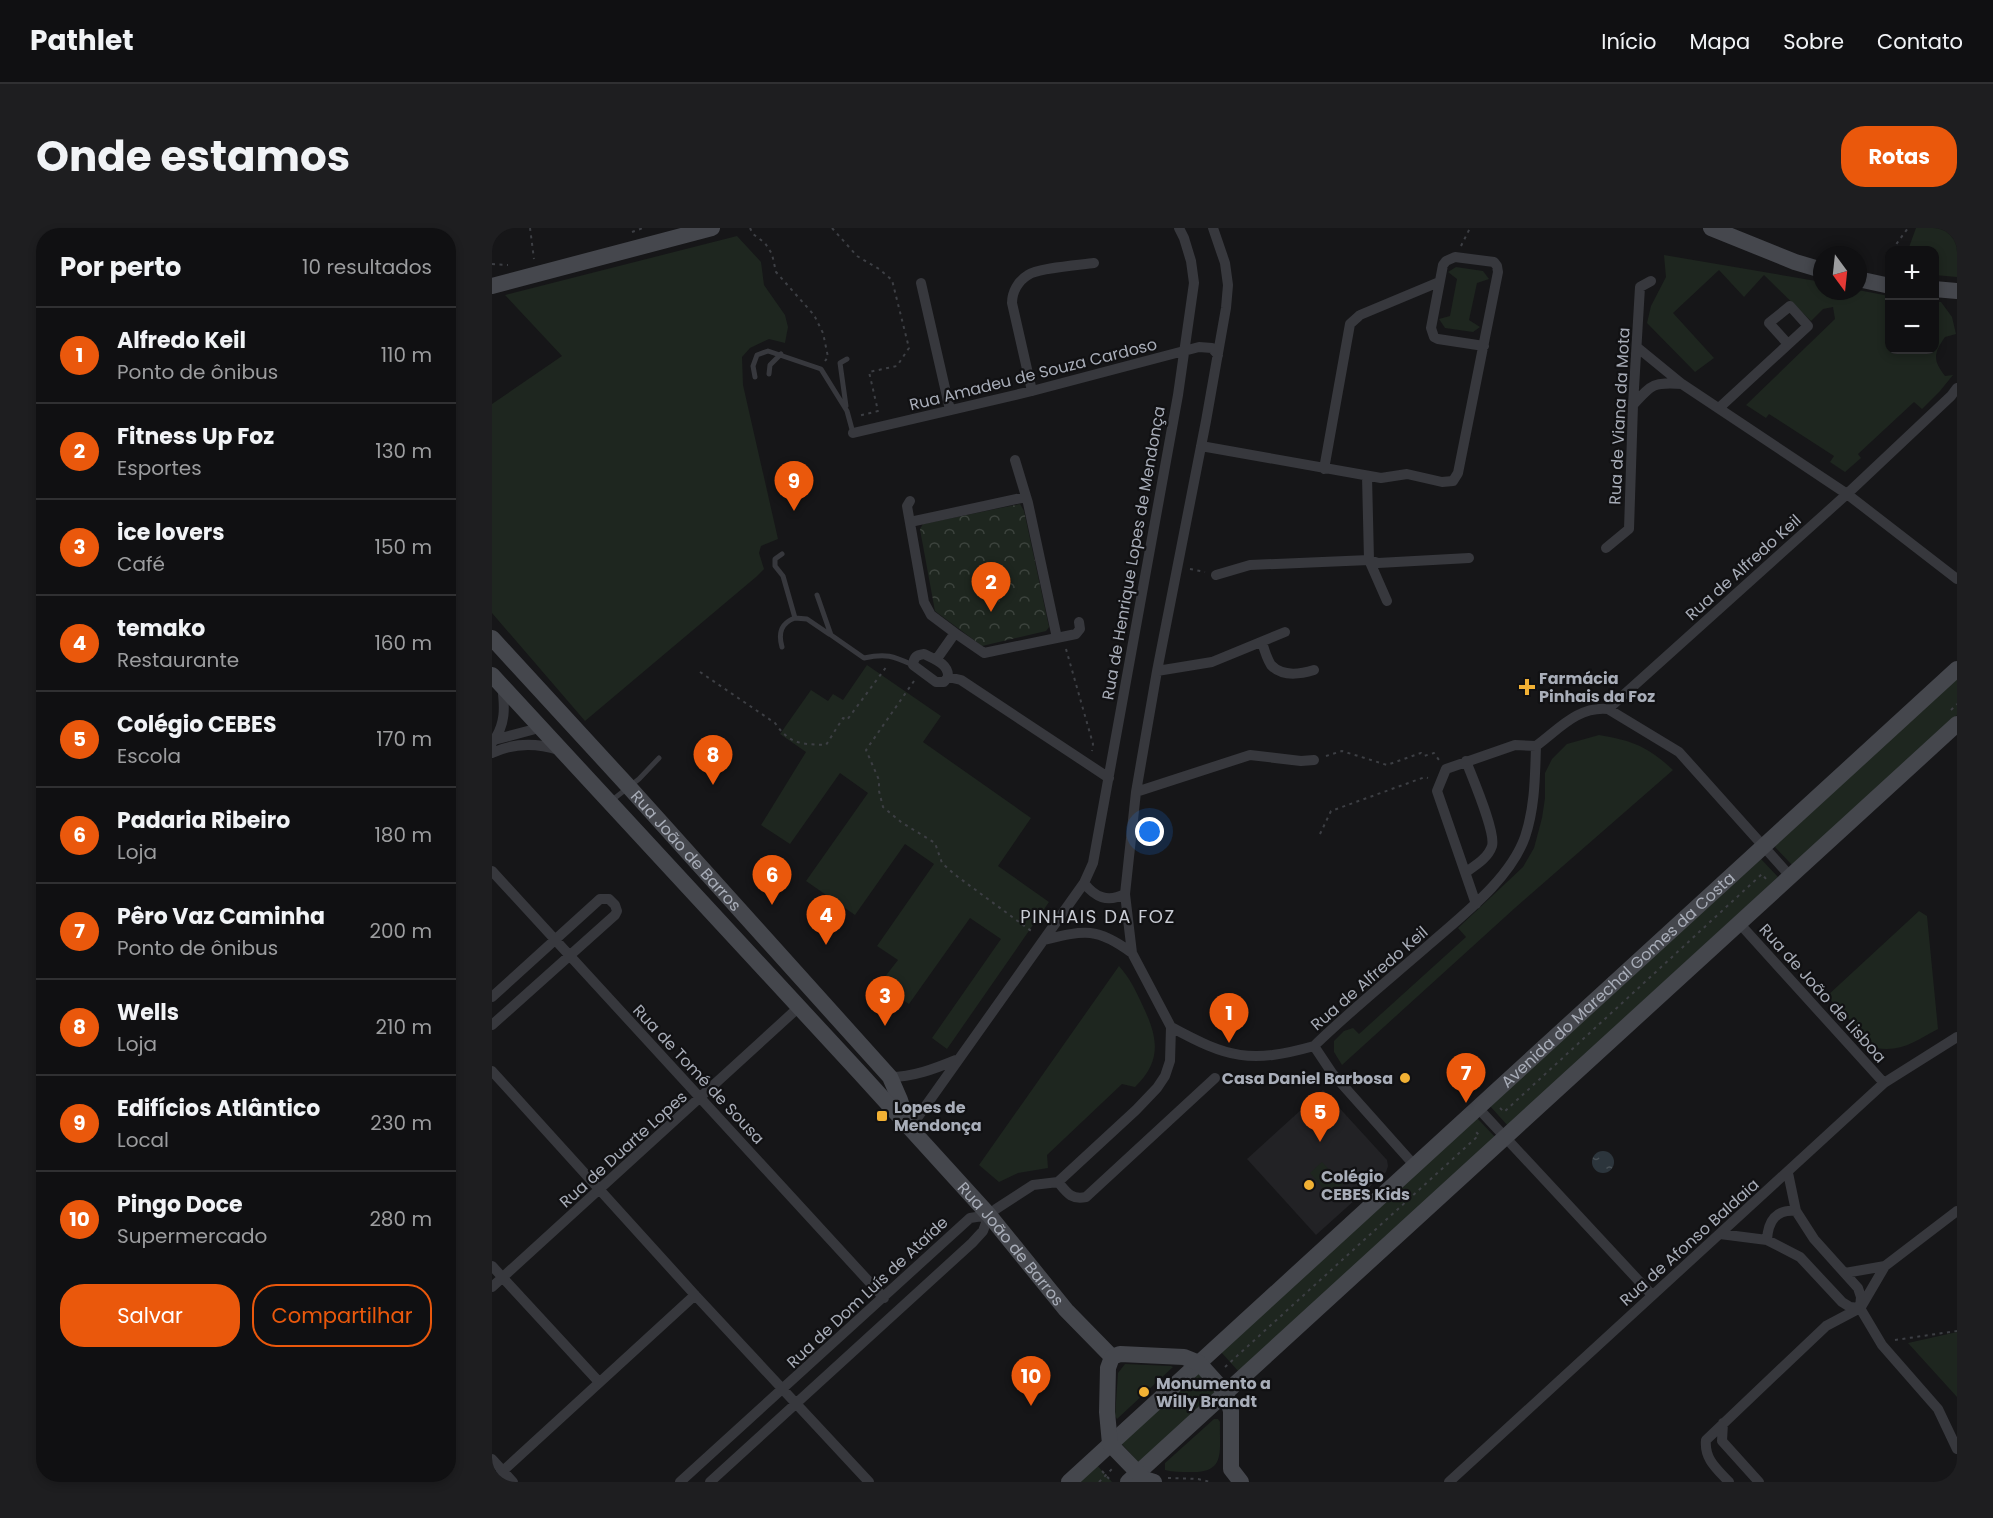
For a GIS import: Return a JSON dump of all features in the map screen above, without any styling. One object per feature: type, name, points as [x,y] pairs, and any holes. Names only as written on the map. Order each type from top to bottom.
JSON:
[{"type":"street","points":[[492,286],[712,228]]},
{"type":"street","name":"Rua de Henrique Lopes de Mendonça","points":[[910,1128],[956,1060],[1084,883],[1094,863],[1194,283],[1191,261],[1179,228]]},
{"type":"street","points":[[711,1482],[978,1237],[989,1215],[1033,1185],[1058,1182],[1136,1110],[1165,1076],[1170,1061],[1171,1027],[1132,953],[1125,894],[1136,792],[1218,355],[1228,285],[1225,263],[1213,228]]},
{"type":"street","points":[[1711,228],[1813,267]]},
{"type":"street","points":[[1201,446],[1381,478],[1407,474],[1442,482],[1453,481],[1456,478],[1484,346],[1497,266],[1494,262],[1455,257],[1443,265],[1431,328],[1434,337],[1438,339],[1484,346]]},
{"type":"street","points":[[1032,391],[1012,295],[1020,281],[1029,273],[1094,262]]},
{"type":"street","name":"Rua de Viana da Mota","points":[[1606,548],[1629,529],[1640,287],[1651,281]]},
{"type":"street","points":[[1867,281],[1885,285]]},
{"type":"street","points":[[1324,469],[1350,324],[1360,315],[1440,282]]},
{"type":"street","points":[[921,283],[950,410]]},
{"type":"street","points":[[1939,290],[1955,294]]},
{"type":"street","points":[[1719,408],[1788,344]]},
{"type":"street","name":"Rua Amadeu de Souza Cardoso","points":[[853,433],[1032,391],[1199,347],[1212,348],[1218,355]]},
{"type":"street","points":[[1638,348],[1682,384],[1847,494],[1957,579]]},
{"type":"street","points":[[1633,405],[1648,388],[1660,383],[1682,384]]},
{"type":"street","name":"Rua de Alfredo Keil","points":[[1608,709],[1847,494],[1957,388]]},
{"type":"street","points":[[1015,460],[1026,497],[1057,638]]},
{"type":"street","points":[[1367,476],[1369,560],[1387,602]]},
{"type":"street","points":[[910,522],[1026,497]]},
{"type":"street","points":[[910,501],[907,506],[924,602],[931,615],[955,633],[984,653],[1076,634],[1080,630],[1079,622]]},
{"type":"street","points":[[1216,574],[1250,565],[1369,560],[1378,563],[1469,558]]},
{"type":"street","points":[[1157,671],[1212,662],[1286,632]]},
{"type":"street","points":[[936,660],[955,633]]},
{"type":"street","name":"Rua João de Barros","points":[[492,638],[890,1077],[910,1128]]},
{"type":"street","points":[[1262,642],[1270,664],[1278,670],[1296,674],[1314,670]]},
{"type":"street","points":[[924,654],[936,660],[945,666],[948,672],[948,677],[944,682],[936,682],[917,669],[914,659],[917,655],[924,654]]},
{"type":"street","name":"Avenida do Marechal Gomes da Costa","points":[[1069,1482],[1415,1166],[1486,1109],[1763,847],[1957,669]]},
{"type":"street","points":[[948,677],[961,680],[1109,778]]},
{"type":"street","points":[[493,741],[504,718],[505,709],[497,680]]},
{"type":"street","name":"Rua João de Barros","points":[[497,680],[910,1128],[989,1215],[1066,1310],[1112,1357]]},
{"type":"street","points":[[1476,904],[1437,791],[1446,769],[1515,745],[1536,746],[1582,711],[1595,708],[1608,709],[1679,752],[1790,876]]},
{"type":"street","points":[[1133,1478],[1957,724]]},
{"type":"street","points":[[493,741],[539,728],[555,726],[578,731]]},
{"type":"street","points":[[492,753],[521,745],[549,747],[563,752]]},
{"type":"street","name":"Rua de Alfredo Keil","points":[[1171,1027],[1223,1053],[1249,1057],[1286,1054],[1314,1046],[1476,904],[1511,862],[1524,838],[1532,812],[1536,746]]},
{"type":"street","points":[[1136,792],[1250,755],[1301,761],[1314,760]]},
{"type":"street","points":[[1466,761],[1491,830],[1492,845],[1481,862],[1466,872]]},
{"type":"street","name":"Rua de Tomé de Sousa","points":[[492,871],[884,1298]]},
{"type":"street","points":[[1084,883],[1093,893],[1104,898],[1117,898],[1125,894]]},
{"type":"street","points":[[492,997],[600,899],[609,899],[615,905],[617,911],[615,915],[492,1025]]},
{"type":"street","name":"Rua de João de Lisboa","points":[[1739,923],[1884,1083]]},
{"type":"street","points":[[1044,940],[1077,933],[1097,933],[1117,942],[1132,953]]},
{"type":"street","name":"Rua de Duarte Lopes","points":[[492,1287],[701,1099],[799,1007]]},
{"type":"street","name":"Rua de Afonso Baldaia","points":[[1449,1482],[1884,1083],[1957,1037]]},
{"type":"street","points":[[1314,1046],[1332,1073],[1415,1166]]},
{"type":"street","points":[[890,1077],[930,1071],[956,1060]]},
{"type":"street","points":[[492,1071],[783,1389]]},
{"type":"street","points":[[1058,1182],[1071,1197],[1086,1197],[1215,1078]]},
{"type":"street","points":[[1486,1109],[1505,1138],[1652,1294]]},
{"type":"street","points":[[1788,1173],[1796,1211],[1814,1239],[1858,1288],[1861,1298],[1860,1308],[1882,1345],[1938,1409],[1957,1449]]},
{"type":"street","points":[[1767,1239],[1768,1227],[1774,1216],[1785,1211],[1796,1211]]},
{"type":"street","points":[[1729,1482],[1708,1458],[1705,1449],[1706,1440],[1826,1326],[1860,1308],[1885,1266],[1957,1211]]},
{"type":"street","name":"Rua de Dom Luís de Ataíde","points":[[680,1482],[970,1218],[989,1215]]},
{"type":"street","points":[[1720,1234],[1767,1239],[1800,1257],[1842,1302],[1850,1307],[1860,1308]]},
{"type":"street","points":[[492,1266],[599,1382]]},
{"type":"street","points":[[1845,1273],[1885,1266]]},
{"type":"street","points":[[492,1482],[696,1295]]},
{"type":"street","points":[[1159,1480],[1148,1481],[1133,1478],[1110,1444],[1107,1412],[1108,1368],[1112,1357],[1120,1354],[1178,1356],[1199,1363],[1226,1393],[1231,1411],[1231,1469],[1240,1482]]},
{"type":"street","name":"Rua de Dom Luís de Ataíde","points":[[783,1389],[869,1482]]},
{"type":"street","points":[[1723,1423],[1722,1441],[1759,1482]]},
{"type":"street","points":[[492,1460],[513,1482]]},
{"type":"lane","points":[[755,377],[753,366],[757,355],[768,351],[821,369],[848,414]]},
{"type":"lane","points":[[769,374],[770,365],[782,354]]},
{"type":"lane","points":[[847,359],[840,363],[839,370],[853,433]]},
{"type":"lane","points":[[782,554],[775,559],[775,566],[783,576],[795,618]]},
{"type":"lane","points":[[817,595],[831,635]]},
{"type":"lane","points":[[782,647],[781,630],[787,621],[795,618],[807,619],[864,658],[879,654],[894,656],[917,669]]},
{"type":"lane","points":[[609,803],[658,758]]},
{"type":"path","points":[[530,228],[537,274]]},
{"type":"path","points":[[750,228],[772,254],[776,272],[814,315],[823,333],[828,357],[821,369]]},
{"type":"path","points":[[832,228],[857,256],[892,280],[909,348],[897,366],[869,372],[878,411],[848,414]]},
{"type":"path","points":[[1455,257],[1470,228]]},
{"type":"path","points":[[1895,246],[1908,228]]},
{"type":"path","points":[[1177,567],[1216,574]]},
{"type":"path","points":[[1057,638],[1066,647],[1094,744],[1088,765]]},
{"type":"path","points":[[700,672],[775,723],[782,734],[791,740],[798,744],[826,746],[843,718],[847,720],[894,656]]},
{"type":"path","points":[[917,669],[866,750],[879,780],[883,807],[901,822],[935,843],[942,863],[963,881],[1044,940]]},
{"type":"path","points":[[1314,760],[1342,751],[1387,765],[1421,753],[1424,756],[1434,753],[1446,769]]},
{"type":"path","points":[[1320,834],[1331,811],[1425,777],[1440,781]]},
{"type":"path","points":[[1486,1109],[1499,1106],[1504,1112],[1762,874],[1767,880]]},
{"type":"path","points":[[1225,1366],[1479,1135],[1473,1129]]},
{"type":"path","points":[[1882,1345],[1901,1338],[1957,1331]]},
{"type":"path","points":[[1222,1363],[1230,1372]]},
{"type":"path","points":[[1097,1465],[1112,1482]]},
{"type":"path","points":[[1099,1482],[1115,1466]]},
{"type":"path","points":[[1159,1480],[1198,1479],[1211,1482]]},
{"type":"shaded area","points":[[1323,1090],[1387,1160],[1388,1166],[1386,1172],[1316,1235],[1247,1159]]},
{"type":"green space","points":[[1916,228],[1957,228],[1957,277],[1939,275],[1939,246],[1909,246]]},
{"type":"green space","points":[[737,236],[761,262],[764,285],[785,315],[788,327],[785,343],[769,339],[750,348],[742,357],[743,385],[778,539],[761,546],[759,553],[764,569],[756,577],[585,721],[492,613],[492,404],[562,356],[505,295]]},
{"type":"green space","points":[[1664,255],[1813,280],[1813,300],[1867,300],[1867,292],[1885,295],[1885,354],[1937,354],[1938,366],[1945,376],[1953,375],[1922,409],[1914,402],[1858,454],[1861,458],[1845,472],[1830,462],[1834,456],[1769,414],[1766,418],[1746,405],[1835,319],[1833,307],[1823,309],[1811,321],[1764,275],[1744,297],[1719,270],[1673,313],[1714,358],[1695,372],[1647,323],[1651,306],[1666,277]]},
{"type":"green space","points":[[1456,267],[1483,271],[1489,279],[1477,283],[1469,320],[1480,327],[1473,332],[1445,328],[1439,319],[1450,316],[1457,279],[1448,272]]},
{"type":"green space","points":[[1939,302],[1952,317],[1956,334],[1945,337],[1939,346]]},
{"type":"green space","points":[[1020,504],[1024,511],[1049,627],[1046,631],[982,646],[935,611],[920,529],[923,524]]},
{"type":"green space","points":[[867,665],[941,716],[923,742],[1031,818],[998,866],[1049,902],[947,1049],[932,1038],[1001,939],[970,918],[909,1004],[889,991],[894,983],[884,978],[898,960],[877,946],[934,864],[905,844],[855,915],[806,881],[868,793],[840,773],[790,844],[761,825],[806,752],[780,734],[811,690],[828,701],[833,694],[843,700]]},
{"type":"green space","points":[[1957,678],[1957,715],[1792,865],[1775,847],[1776,845]]},
{"type":"green space","points":[[1599,735],[1639,746],[1655,755],[1673,770],[1516,907],[1342,1065],[1334,1052],[1334,1041],[1344,1031],[1353,1028],[1359,1034],[1466,937],[1458,928],[1523,867],[1534,848],[1545,798],[1545,773],[1552,759],[1567,744]]},
{"type":"green space","points":[[1761,859],[1778,877],[1508,1126],[1490,1106]]},
{"type":"green space","points":[[1919,911],[1927,916],[1938,1029],[1901,1047],[1876,1048],[1827,996]]},
{"type":"green space","points":[[1119,966],[1134,988],[1151,1025],[1155,1046],[1150,1067],[1135,1087],[1122,1084],[1047,1155],[1048,1168],[1018,1173],[999,1182],[979,1165]]},
{"type":"green space","points":[[1477,1118],[1495,1137],[1239,1372],[1221,1352]]},
{"type":"green space","points":[[1322,1162],[1343,1184],[1330,1196],[1310,1173]]},
{"type":"green space","points":[[1957,1332],[1957,1397],[1908,1343]]},
{"type":"green space","points":[[1125,1364],[1173,1367],[1117,1419],[1115,1416],[1118,1373]]},
{"type":"green space","points":[[1198,1373],[1216,1393],[1139,1463],[1121,1443]]},
{"type":"green space","points":[[1214,1419],[1220,1422],[1220,1451],[1215,1465],[1201,1472],[1165,1470],[1165,1463]]},
{"type":"green space","points":[[1097,1465],[1112,1482],[1079,1482]]},
{"type":"water","points":[[1603,1151],[1613,1158],[1614,1162],[1607,1172],[1603,1173],[1593,1166],[1592,1162],[1599,1152]]},
{"type":"place","name":"Edifícios Atlântico","points":[[794,511]]},
{"type":"place","name":"Fitness Up Foz","points":[[991,612]]},
{"type":"place","name":"Farmácia Pinhais da Foz","points":[[1527,687]]},
{"type":"place","name":"Wells","points":[[713,785]]},
{"type":"place","name":"Padaria Ribeiro","points":[[772,905]]},
{"type":"place","name":"temako","points":[[826,945]]},
{"type":"place","name":"ice lovers","points":[[885,1026]]},
{"type":"place","name":"Alfredo Keil","points":[[1229,1043]]},
{"type":"place","name":"Casa Daniel Barbosa","points":[[1405,1078]]},
{"type":"place","name":"Pêro Vaz Caminha","points":[[1466,1103]]},
{"type":"place","name":"Lopes de Mendonça","points":[[882,1116]]},
{"type":"place","name":"Colégio CEBES","points":[[1320,1142]]},
{"type":"place","name":"Colégio CEBES Kids","points":[[1309,1185]]},
{"type":"place","name":"Monumento a Willy Brandt","points":[[1144,1392]]},
{"type":"place","name":"Pingo Doce","points":[[1031,1406]]},
{"type":"district","name":"PINHAIS DA FOZ","points":[[1098,917]]}]
